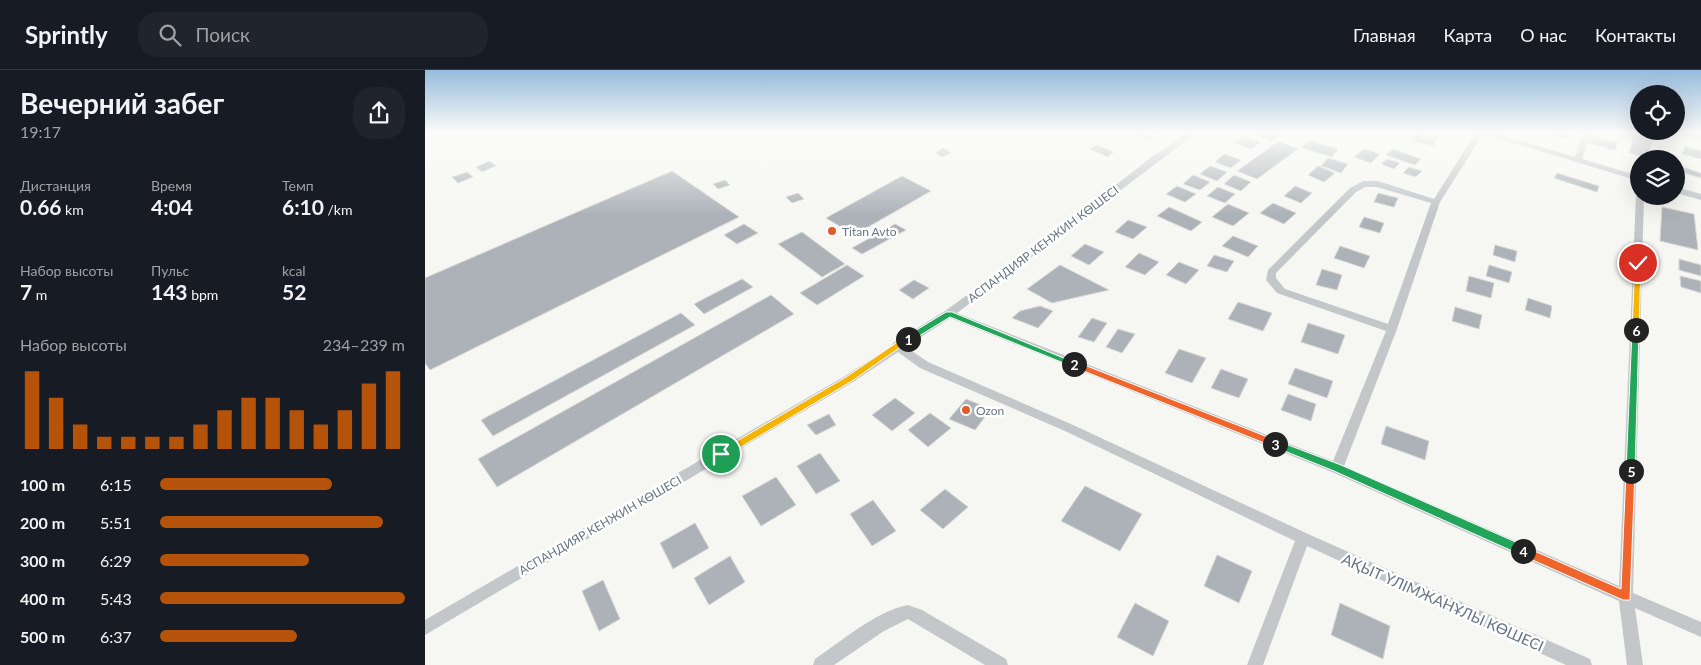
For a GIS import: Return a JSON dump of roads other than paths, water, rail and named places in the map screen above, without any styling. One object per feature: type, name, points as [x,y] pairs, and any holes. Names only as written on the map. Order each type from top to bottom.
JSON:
[{"type":"street","name":"АСПАНДИЯР КЕНЖИН КӨШЕСІ","points":[[425,628],[849,379],[897,346],[949,314],[1069,226],[1153,160]]},
{"type":"street","points":[[1337,468],[1392,328],[1436,202],[1463,160]]},
{"type":"street","points":[[1578,160],[1630,176]]},
{"type":"street","points":[[1392,328],[1281,291],[1272,282],[1270,278],[1271,272],[1353,190],[1363,184],[1377,184],[1436,202]]},
{"type":"street","points":[[1685,193],[1701,197]]},
{"type":"street","points":[[1635,665],[1626,597],[1640,205]]},
{"type":"street","points":[[949,314],[1337,468],[1701,630]]},
{"type":"street","name":"АҚЫТ ҮЛІМЖАНҰЛЫ КӨШЕСІ","points":[[897,346],[924,365],[1069,428],[1303,538],[1584,665]]},
{"type":"street","points":[[1255,665],[1303,538]]},
{"type":"street","points":[[821,665],[872,631],[883,620],[894,614],[907,611],[919,616],[1000,665]]},
{"type":"place","name":"Titan Avto","points":[[832,231]]},
{"type":"place","name":"Ozon","points":[[966,410]]}]
